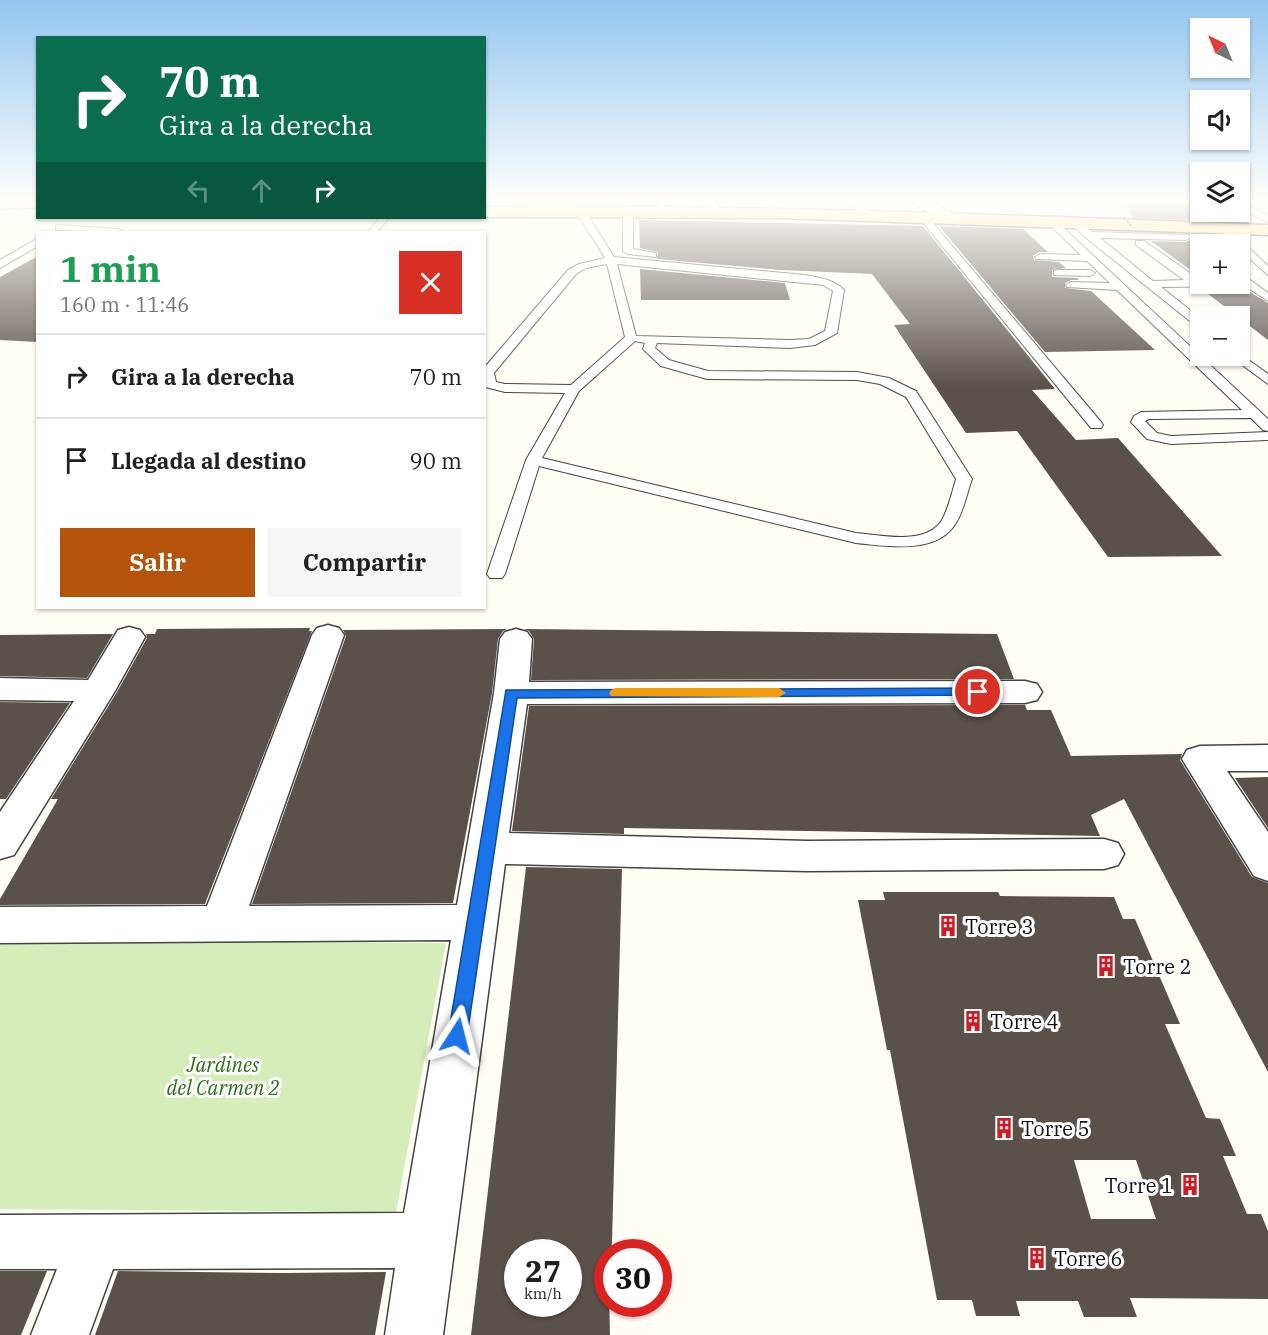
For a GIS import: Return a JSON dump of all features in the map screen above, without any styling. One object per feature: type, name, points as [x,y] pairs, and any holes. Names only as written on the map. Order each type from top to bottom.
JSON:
[{"type":"street","points":[[222,922],[328,635]]},
{"type":"street","points":[[4,830],[98,691],[129,637]]},
{"type":"street","points":[[414,1335],[474,922],[511,693],[516,639]]},
{"type":"street","points":[[0,689],[98,691]]},
{"type":"street","points":[[511,693],[1025,692]]},
{"type":"street","points":[[1268,758],[1200,759],[1268,865]]},
{"type":"street","points":[[487,848],[807,856],[1104,854]]},
{"type":"street","points":[[0,925],[474,922]]},
{"type":"street","points":[[0,1242],[426,1240]]},
{"type":"street","points":[[60,1335],[95,1243]]},
{"type":"lane","points":[[574,389],[505,388],[490,384],[487,373],[572,272],[583,266],[600,262]]},
{"type":"lane","points":[[612,262],[631,338]]},
{"type":"lane","points":[[496,574],[533,460],[574,389],[631,338],[790,344],[811,342],[831,333],[839,290],[826,282],[806,278],[636,262]]},
{"type":"lane","points":[[710,262],[715,263]]},
{"type":"lane","points":[[961,262],[1096,425]]},
{"type":"lane","points":[[1096,262],[1268,427]]},
{"type":"lane","points":[[1124,262],[1190,316]]},
{"type":"lane","points":[[1166,262],[1190,280]]},
{"type":"lane","points":[[1058,273],[1107,273]]},
{"type":"lane","points":[[1151,284],[1190,284]]},
{"type":"lane","points":[[1071,285],[1123,287]]},
{"type":"lane","points":[[1250,285],[1268,298]]},
{"type":"lane","points":[[533,460],[856,538],[900,542],[930,537],[947,525],[964,479],[911,394],[884,381],[857,376],[707,375],[664,363],[649,350],[652,339]]},
{"type":"lane","points":[[1250,366],[1268,380]]},
{"type":"lane","points":[[1253,414],[1146,415],[1139,418],[1138,422],[1152,436],[1171,440],[1268,436]]},
{"type":"green space","name":"Jardines del Carmen 2","points":[[0,940],[446,943],[396,1212],[0,1209]]},
{"type":"building","points":[[27,262],[36,262],[36,342],[0,340],[0,277]]},
{"type":"building","points":[[694,262],[952,262],[1055,389],[1032,390],[1076,440],[1118,438],[1222,556],[1108,557],[1017,431],[966,433],[894,325],[910,324],[872,274],[781,270]]},
{"type":"building","points":[[970,262],[1059,262],[1066,268],[1052,270],[1052,277],[1077,278],[1079,280],[1065,283],[1065,288],[1091,291],[1155,350],[1045,352]]},
{"type":"building","points":[[1180,262],[1190,262],[1190,270]]},
{"type":"building","points":[[640,269],[785,283],[790,300],[641,300]]},
{"type":"building","points":[[1250,292],[1268,303],[1268,340],[1250,326],[1250,306],[1224,306],[1208,294],[1250,294]]},
{"type":"building","points":[[310,628],[309,631],[312,631],[205,904],[0,905],[0,899],[58,799],[51,799],[117,692],[147,638],[146,634],[155,634],[157,629]]},
{"type":"building","points":[[507,629],[498,639],[492,693],[453,903],[252,904],[346,636],[343,630]]},
{"type":"building","points":[[524,629],[997,634],[1014,679],[531,680],[534,639],[529,631]]},
{"type":"building","points":[[113,634],[87,678],[0,676],[0,635]]},
{"type":"building","points":[[0,702],[70,703],[6,799],[0,799]]},
{"type":"building","points":[[1025,705],[1027,710],[1051,710],[1071,756],[1182,754],[1180,760],[1252,877],[1268,883],[1268,1072],[1124,799],[1091,815],[1100,836],[624,828],[624,834],[512,831],[529,706]]},
{"type":"building","points":[[1268,777],[1268,828],[1235,778]]},
{"type":"building","points":[[526,867],[622,869],[612,1239],[594,1239],[594,1317],[610,1317],[610,1335],[471,1335]]},
{"type":"building","points":[[883,892],[998,892],[1000,896],[1114,897],[1123,919],[1135,919],[1180,1024],[1165,1024],[1206,1118],[1220,1119],[1236,1156],[1223,1156],[1247,1214],[1261,1214],[1268,1231],[1268,1299],[1130,1298],[1137,1317],[1084,1317],[1078,1301],[1016,1301],[1020,1316],[976,1316],[972,1300],[937,1300],[890,1050],[887,1050],[858,900],[885,900]],"holes":[[[1074,1160],[1136,1160],[1156,1219],[1091,1219]]]},
{"type":"building","points":[[0,1271],[47,1271],[21,1335],[0,1335]]},
{"type":"building","points":[[118,1271],[386,1272],[375,1335],[95,1335]]},
{"type":"slow traffic","points":[[616,693],[779,693]]},
{"type":"place","name":"Torre 3","points":[[948,926]]},
{"type":"place","name":"Torre 2","points":[[1106,966]]},
{"type":"place","name":"Torre 4","points":[[973,1021]]},
{"type":"place","name":"Torre 5","points":[[1004,1128]]},
{"type":"place","name":"Torre 1","points":[[1190,1185]]},
{"type":"place","name":"Torre 6","points":[[1037,1258]]},
{"type":"route","points":[[457,1036],[511,693],[978,692]]}]
